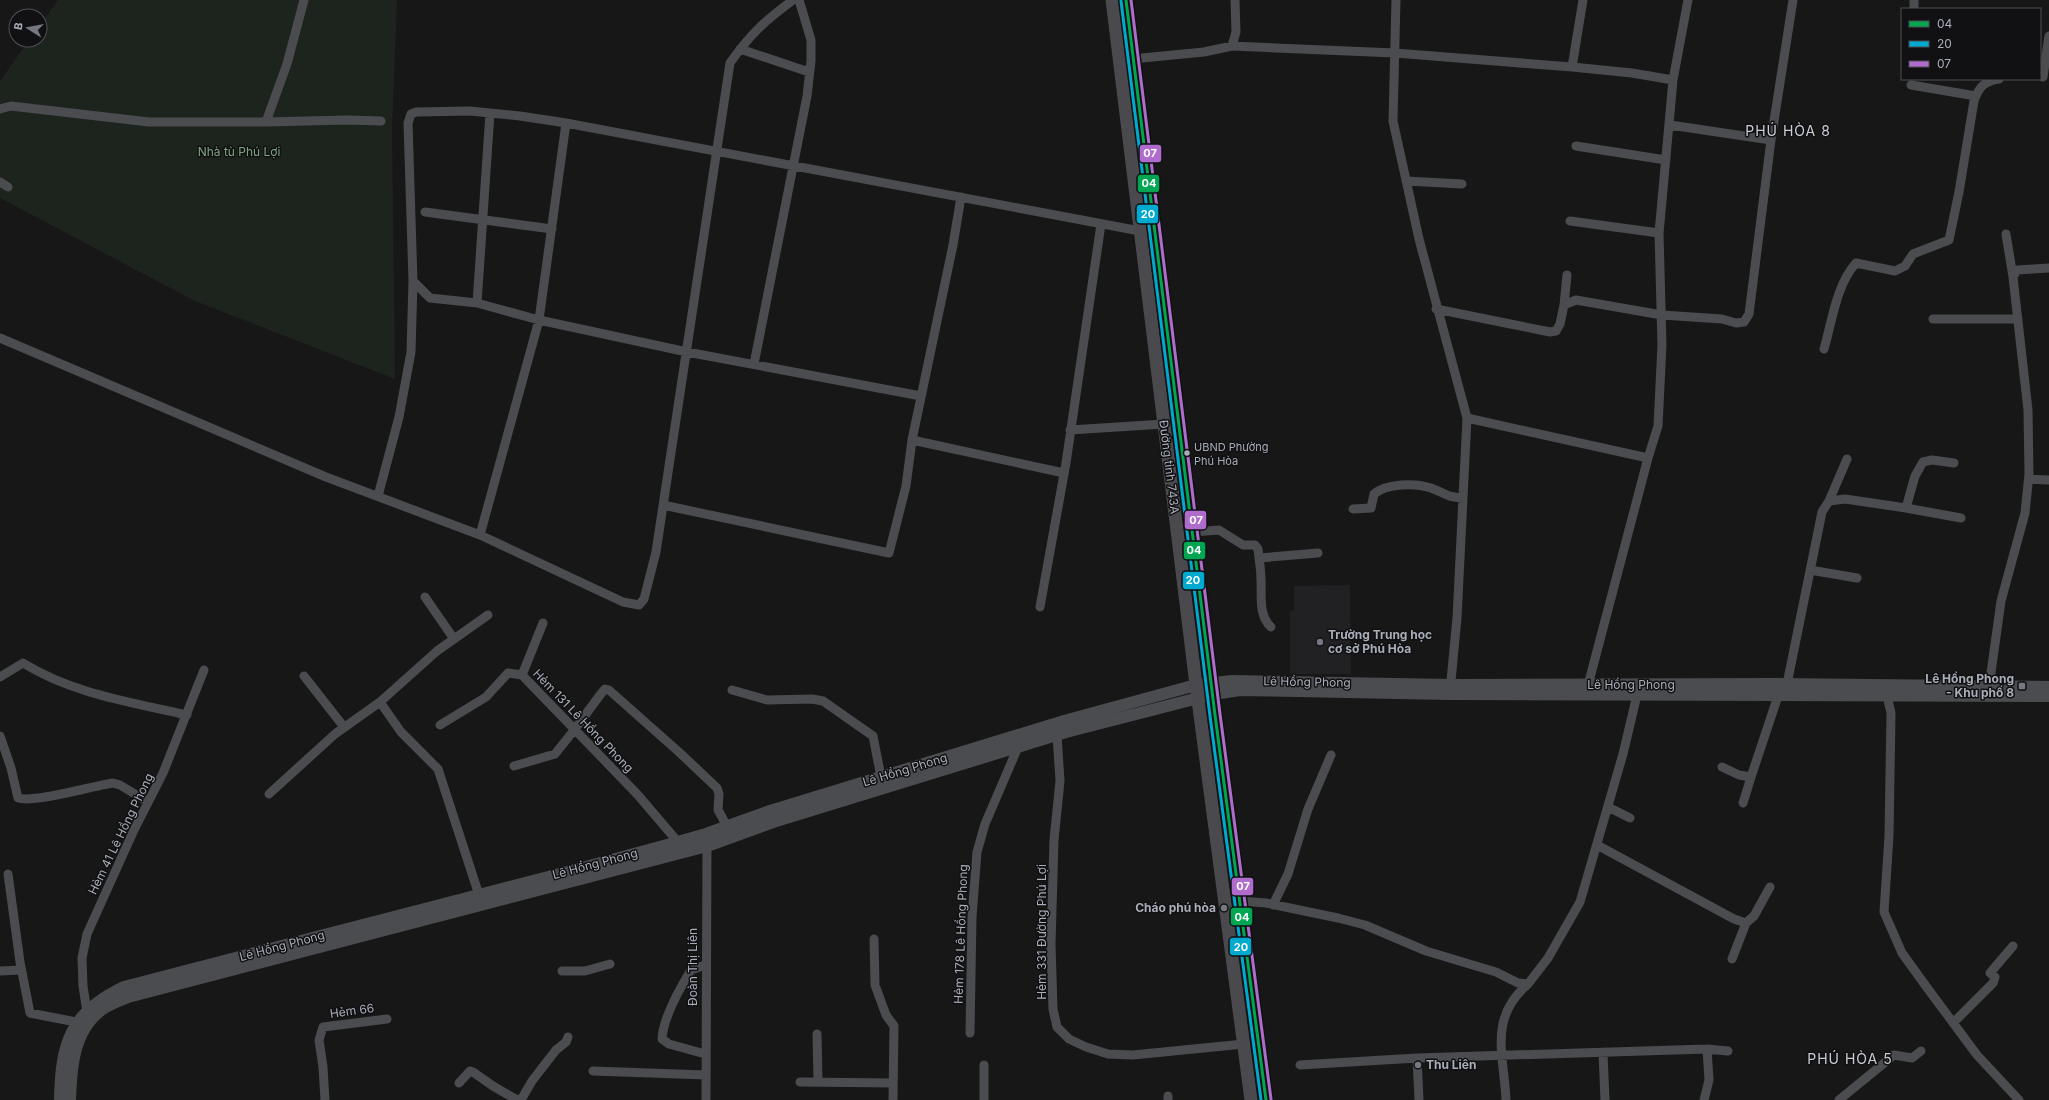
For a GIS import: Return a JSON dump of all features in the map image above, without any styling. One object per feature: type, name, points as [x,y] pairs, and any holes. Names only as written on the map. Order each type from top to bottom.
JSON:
[{"type":"main road","name":"Đường tỉnh 743A","points":[[1112,0],[1126,60],[1155,229],[1213,688],[1215,715],[1266,1100]]},
{"type":"main road","name":"Đường tỉnh 743A","points":[[1126,0],[1126,60],[1140,231],[1197,692],[1251,1100]]},
{"type":"main road","points":[[1140,231],[1155,229]]},
{"type":"main road","points":[[1155,355],[1170,353]]},
{"type":"main road","points":[[1171,479],[1186,478]]},
{"type":"street","points":[[266,122],[287,64],[304,0]]},
{"type":"street","points":[[0,338],[326,476],[480,535],[623,602],[637,605],[641,604],[644,599],[656,552],[730,63],[750,34],[793,0]]},
{"type":"street","points":[[754,364],[792,165],[807,96],[811,61],[811,40],[799,0]]},
{"type":"street","points":[[1232,46],[1236,32],[1235,0]]},
{"type":"street","points":[[1396,0],[1393,121],[1436,309],[1467,418],[1457,618],[1450,690]]},
{"type":"street","points":[[1572,67],[1582,0]]},
{"type":"street","points":[[1587,689],[1648,458],[1658,426],[1662,315],[1659,233],[1673,80],[1688,0]]},
{"type":"street","points":[[1564,305],[1576,300],[1662,315],[1722,319],[1736,323],[1744,322],[1749,314],[1771,140],[1793,0]]},
{"type":"street","points":[[2044,77],[2049,36]]},
{"type":"street","points":[[1126,60],[1204,52],[1232,46],[1395,53],[1572,67],[1632,73],[1673,80]]},
{"type":"street","points":[[740,49],[809,72]]},
{"type":"street","points":[[1824,349],[1845,279],[1848,272],[1856,263],[1895,271],[1905,266],[1913,254],[1949,240],[1976,96],[1979,87],[1990,80]]},
{"type":"street","points":[[1911,85],[1925,83],[1976,96]]},
{"type":"street","points":[[0,109],[12,106],[149,122],[381,121]]},
{"type":"street","points":[[378,496],[399,417],[411,352],[413,281],[409,118],[411,114],[422,111],[490,113],[566,123],[716,150],[1140,231]]},
{"type":"street","points":[[477,303],[490,113]]},
{"type":"street","points":[[480,535],[540,320],[566,123]]},
{"type":"street","points":[[1670,125],[1771,140]]},
{"type":"street","points":[[1576,146],[1609,153],[1666,160]]},
{"type":"street","points":[[1406,181],[1462,184]]},
{"type":"street","points":[[663,505],[889,552],[906,486],[912,440],[953,245],[961,197]]},
{"type":"street","points":[[425,212],[552,229]]},
{"type":"street","points":[[1570,221],[1659,233]]},
{"type":"street","points":[[1040,607],[1064,473],[1101,224]]},
{"type":"street","points":[[1989,687],[2001,601],[2025,513],[2029,479],[2028,410],[2013,277],[2006,234]]},
{"type":"street","points":[[2013,277],[2017,270],[2049,268]]},
{"type":"street","points":[[1436,309],[1550,332],[1556,331],[1560,324],[1564,305],[1567,275]]},
{"type":"street","points":[[413,281],[430,298],[477,303],[540,320],[687,352],[922,396]]},
{"type":"street","points":[[1933,318],[2018,319]]},
{"type":"street","points":[[1467,418],[1648,458]]},
{"type":"street","points":[[1070,430],[1164,424]]},
{"type":"street","points":[[912,440],[1064,473]]},
{"type":"street","points":[[1787,684],[1822,512],[1829,501],[1847,459]]},
{"type":"street","points":[[1906,508],[1915,476],[1923,462],[1932,460],[1954,463]]},
{"type":"street","points":[[2029,479],[2049,480]]},
{"type":"street","points":[[1353,509],[1371,508],[1374,494],[1394,486],[1421,486],[1432,489],[1449,497],[1463,498]]},
{"type":"street","points":[[1829,501],[1845,499],[1961,518]]},
{"type":"street","points":[[1193,532],[1219,530],[1242,545],[1255,545],[1258,549],[1259,558],[1261,605],[1266,622],[1271,627]]},
{"type":"street","points":[[1259,558],[1318,553]]},
{"type":"street","points":[[1810,570],[1857,578]]},
{"type":"street","points":[[424,598],[454,639]]},
{"type":"street","points":[[269,794],[344,727],[380,702],[437,651],[488,615]]},
{"type":"street","points":[[522,674],[543,623]]},
{"type":"street","points":[[0,677],[23,663],[36,672],[82,691],[187,715]]},
{"type":"street","name":"Hẻm 41 Lê Hồng Phong","points":[[87,1012],[82,986],[82,958],[87,934],[134,830],[164,773],[204,670]]},
{"type":"street","name":"Hẻm 131 Lê Hồng Phong","points":[[440,725],[486,696],[508,674],[522,674],[637,794],[678,842]]},
{"type":"street","points":[[304,676],[344,727]]},
{"type":"street","name":"Lê Hồng Phong","points":[[60,1100],[60,1078],[65,1047],[76,1022],[102,997],[124,987],[678,842],[707,840],[727,826],[770,811],[1064,721],[1213,688],[1450,690],[1587,689],[1787,684],[2049,687]]},
{"type":"street","name":"Lê Hồng Phong","points":[[1587,689],[1637,695],[2049,696]]},
{"type":"street","points":[[514,766],[555,754],[575,730],[600,695],[605,690],[609,690],[717,788],[719,794],[718,810],[727,826]]},
{"type":"street","points":[[732,690],[767,700],[812,699],[823,701],[874,736],[881,777]]},
{"type":"street","name":"Lê Hồng Phong","points":[[70,1100],[75,1050],[85,1028],[100,1011],[128,997],[773,822],[1197,692]]},
{"type":"street","points":[[1506,1100],[1500,1038],[1506,1015],[1518,993],[1528,984],[1548,958],[1580,902],[1624,754],[1637,695]]},
{"type":"street","points":[[1743,803],[1778,696]]},
{"type":"street","points":[[1887,696],[1890,713],[1889,836],[1884,912],[1902,953],[1977,1055],[2019,1100]]},
{"type":"street","points":[[380,702],[401,732],[438,769],[478,895]]},
{"type":"street","name":"Hẻm 331 Đường Phú Lợi","points":[[1056,735],[1060,781],[1054,840],[1052,944],[1053,1009],[1057,1027],[1069,1039],[1086,1048],[1108,1054],[1133,1055],[1244,1044]]},
{"type":"street","points":[[0,736],[11,768],[18,798],[24,800],[38,798],[113,783],[120,785],[148,802]]},
{"type":"street","name":"Hẻm 178 Lê Hồng Phong","points":[[970,1033],[972,917],[977,852],[985,824],[1018,747]]},
{"type":"street","points":[[1273,905],[1288,874],[1308,809],[1331,756]]},
{"type":"street","points":[[1722,767],[1739,775],[1751,777]]},
{"type":"street","points":[[1608,807],[1630,818]]},
{"type":"street","name":"Đoàn Thị Liên","points":[[706,1100],[705,965],[707,840]]},
{"type":"street","points":[[1598,845],[1728,916],[1746,923]]},
{"type":"street","points":[[8,874],[21,970],[30,1013],[76,1022]]},
{"type":"street","points":[[1732,959],[1746,923],[1754,916],[1770,887]]},
{"type":"street","points":[[1240,901],[1273,905],[1365,925],[1421,949],[1496,972],[1518,983],[1528,984]]},
{"type":"street","points":[[874,939],[875,984],[886,1016],[894,1026],[893,1100]]},
{"type":"street","points":[[1953,1023],[1993,983],[1995,977],[1990,972],[2012,946]]},
{"type":"street","points":[[562,971],[585,971],[610,964]]},
{"type":"street","points":[[705,965],[691,970],[681,986],[672,1006],[662,1039],[669,1044],[705,1054]]},
{"type":"street","points":[[0,971],[21,970]]},
{"type":"street","name":"Hẻm 66","points":[[325,1100],[323,1067],[319,1040],[323,1027],[387,1019]]},
{"type":"street","points":[[817,1034],[818,1082]]},
{"type":"street","points":[[521,1100],[532,1081],[556,1050],[566,1042],[568,1036]]},
{"type":"street","points":[[1704,1100],[1709,1080],[1707,1049]]},
{"type":"street","points":[[1300,1065],[1417,1058],[1707,1049],[1728,1051]]},
{"type":"street","points":[[1839,1100],[1894,1055],[1912,1058],[1921,1051]]},
{"type":"street","points":[[1603,1053],[1605,1100]]},
{"type":"street","points":[[1417,1058],[1419,1100]]},
{"type":"street","points":[[984,1064],[984,1100]]},
{"type":"street","points":[[459,1083],[470,1071],[492,1086],[517,1100]]},
{"type":"street","points":[[593,1071],[706,1075]]},
{"type":"street","points":[[800,1082],[893,1083]]},
{"type":"shaded area","name":"Trường Trung học cơ sở Phú Hòa","points":[[1350,585],[1351,674],[1290,674],[1290,611],[1294,610],[1294,586]]},
{"type":"green space","name":"Nhà tù Phú Lợi","points":[[58,0],[397,0],[392,129],[395,379],[195,301],[0,198],[0,81],[23,48],[48,48],[48,14]]},
{"type":"transit line","name":"04","points":[[1126,0],[1215,715],[1266,1100]]},
{"type":"transit line","name":"07","points":[[1131,0],[1220,714],[1271,1099]]},
{"type":"transit line","name":"20","points":[[1121,1],[1210,716],[1261,1100]]},
{"type":"place","name":"UBND Phường Phú Hòa","points":[[1187,453]]},
{"type":"place","name":"Trường Trung học cơ sở Phú Hòa","points":[[1320,642]]},
{"type":"place","name":"Lê Hồng Phong - Khu phố 8","points":[[2022,686]]},
{"type":"place","name":"Cháo phú hòa","points":[[1224,908]]},
{"type":"place","name":"Thu Liên","points":[[1418,1065]]},
{"type":"district","name":"PHÚ HÒA 8","points":[[1788,131]]},
{"type":"district","name":"PHÚ HÒA 5","points":[[1850,1059]]}]
